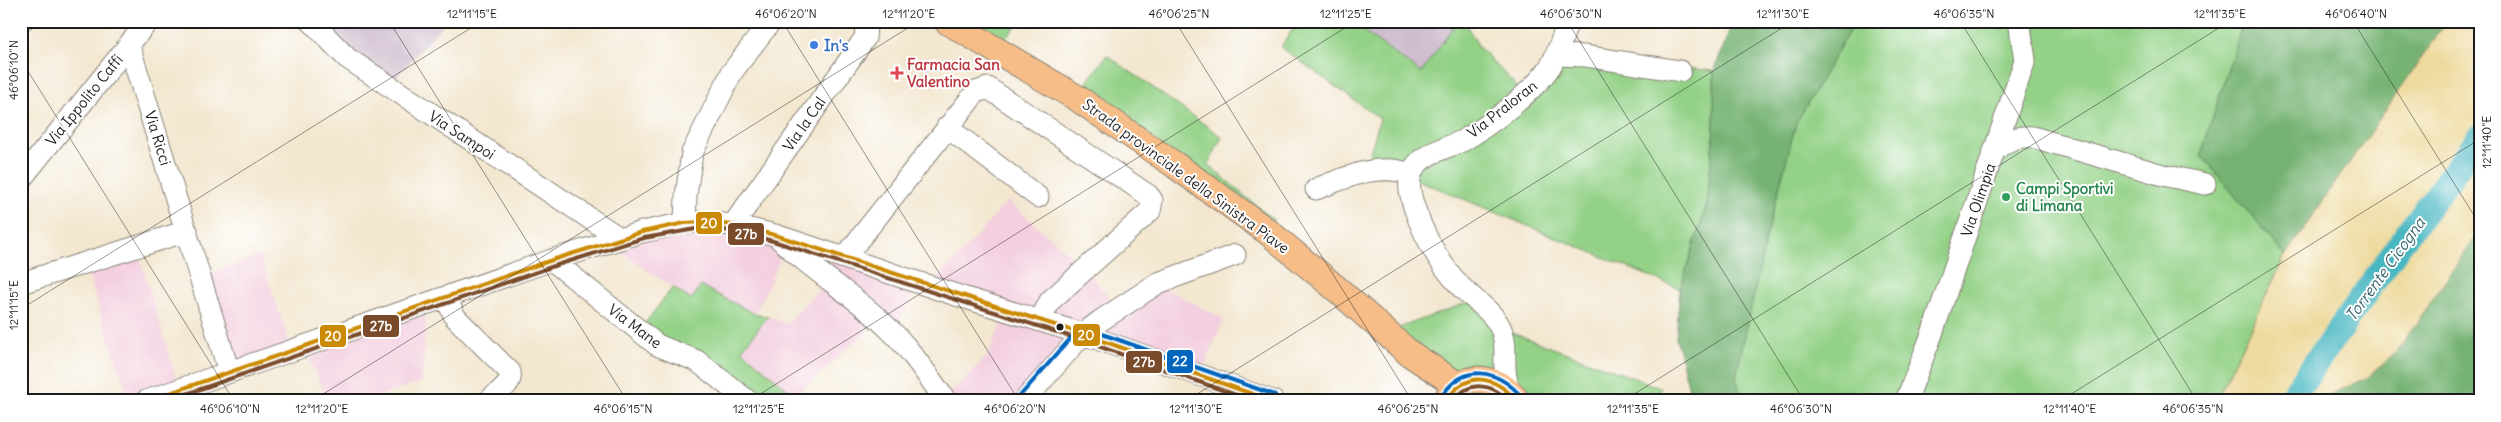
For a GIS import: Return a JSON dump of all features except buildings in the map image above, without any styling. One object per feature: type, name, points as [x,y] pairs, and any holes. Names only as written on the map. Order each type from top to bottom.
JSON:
[{"type":"main road","name":"Strada provinciale della Sinistra Piave","points":[[947,21],[1077,98],[1267,231],[1456,392],[1497,382],[1514,396]]},
{"type":"street","name":"Via Ippolito Caffi","points":[[21,179],[148,21]]},
{"type":"street","name":"Via Sampoi","points":[[312,21],[347,58],[621,239]]},
{"type":"street","points":[[685,223],[686,196],[692,153],[732,72],[771,21]]},
{"type":"street","name":"Via la Cal","points":[[732,225],[865,38],[866,27],[863,21]]},
{"type":"street","name":"Via Praloran","points":[[1411,174],[1423,158],[1464,140],[1497,117],[1534,85],[1544,74],[1556,55],[1568,21]]},
{"type":"street","points":[[1996,150],[2025,60],[2020,21]]},
{"type":"street","name":"Via Ricci","points":[[129,45],[229,372]]},
{"type":"street","points":[[1556,55],[1585,56],[1680,70]]},
{"type":"street","points":[[845,257],[976,92],[988,88],[1148,195],[1152,200],[1150,212],[1050,301],[1040,321]]},
{"type":"street","points":[[948,127],[1038,197]]},
{"type":"street","name":"Via Olimpia","points":[[1906,401],[1932,334],[1996,150],[2008,140],[2021,136],[2033,137],[2164,175],[2205,184]]},
{"type":"street","points":[[1316,189],[1370,171],[1388,169],[1411,174],[1410,191],[1414,207],[1434,250],[1457,282],[1495,318],[1502,331],[1505,345],[1503,369],[1514,396]]},
{"type":"street","points":[[146,401],[552,260],[621,239],[685,223],[732,225],[775,235],[1083,334],[1273,401]]},
{"type":"street","points":[[21,283],[187,230]]},
{"type":"street","points":[[775,235],[808,265],[885,324],[910,351],[946,401]]},
{"type":"street","points":[[1024,401],[1083,334],[1158,283],[1235,255]]},
{"type":"street","name":"Via Mane","points":[[552,260],[658,345],[697,361],[748,401]]},
{"type":"street","points":[[446,298],[455,317],[510,372],[511,377],[508,383],[489,401]]},
{"type":"street","points":[[1456,392],[1496,362],[1505,345]]},
{"type":"shaded area","points":[[308,21],[446,21],[388,87]]},
{"type":"shaded area","points":[[1350,21],[1457,21],[1421,73]]},
{"type":"shaded area","points":[[1008,201],[1083,266],[1117,307],[1159,285],[1224,319],[1202,372],[1087,333],[1027,401],[949,401],[946,396],[987,357],[1008,308],[934,284]]},
{"type":"shaded area","points":[[727,223],[920,280],[894,332],[878,321],[795,396],[742,349],[768,316],[786,324],[824,284],[786,247],[755,314],[701,286],[691,300],[609,244]]},
{"type":"shaded area","points":[[136,245],[178,385],[130,401],[84,263]]},
{"type":"shaded area","points":[[260,255],[291,348],[232,367],[204,276]]},
{"type":"shaded area","points":[[427,300],[422,382],[362,401],[328,401],[303,345]]},
{"type":"green space","points":[[937,21],[1020,21],[994,53]]},
{"type":"green space","points":[[1298,21],[1350,21],[1421,73],[1457,21],[1464,21],[1479,47],[1522,92],[1551,53],[1714,71],[1714,129],[1707,204],[1680,289],[1408,176],[1363,176],[1380,119],[1281,47]]},
{"type":"green space","points":[[1733,21],[1855,21],[1796,123],[1766,238],[1736,377],[1742,401],[1692,401],[1676,338],[1680,289],[1707,204],[1714,129],[1714,71]]},
{"type":"green space","name":"Campi Sportivi di Limana","points":[[1855,21],[2243,21],[2201,155],[2285,256],[2216,401],[1742,401],[1736,377],[1766,238],[1796,123]]},
{"type":"green space","points":[[2243,21],[2447,21],[2285,256],[2201,155]]},
{"type":"green space","points":[[1107,55],[1222,137],[1208,165],[1274,220],[1265,226],[1072,102]]},
{"type":"green space","points":[[2480,231],[2480,401],[2314,401],[2367,378],[2397,351]]},
{"type":"green space","points":[[701,286],[755,314],[768,316],[742,350],[795,396],[789,401],[751,401],[642,327],[673,287],[691,300]]},
{"type":"green space","points":[[1472,301],[1510,332],[1661,388],[1655,401],[1455,401],[1382,334]]},
{"type":"sand","points":[[2447,21],[2480,21],[2480,231],[2397,351],[2367,378],[2314,401],[2216,401],[2285,256]]},
{"type":"waterway","name":"Torrente Cicogna","points":[[2289,401],[2402,241],[2480,137]]},
{"type":"transit line","name":"20","points":[[147,401],[552,260],[642,232],[685,223],[702,222],[733,225],[775,235],[1083,334],[1272,401]]},
{"type":"transit line","name":"27b","points":[[166,401],[554,266],[644,238],[702,228],[732,231],[773,241],[1081,340],[1253,401]]},
{"type":"transit line","name":"22","points":[[1085,328],[1275,395]]},
{"type":"transit line","name":"22","points":[[1019,397],[1078,330]]},
{"type":"transit line","name":"22","points":[[1441,397],[1450,386],[1460,379],[1470,374],[1480,373],[1502,380],[1522,397]]},
{"type":"transit line","name":"20","points":[[1446,401],[1463,384],[1481,380],[1490,381],[1499,386],[1517,401]]},
{"type":"transit line","name":"27b","points":[[1454,401],[1466,390],[1481,386],[1495,390],[1508,401]]},
{"type":"place","name":"In's","points":[[814,45]]},
{"type":"place","name":"Farmacia San Valentino","points":[[897,73]]},
{"type":"place","name":"Campi Sportivi di Limana","points":[[2006,197]]}]
